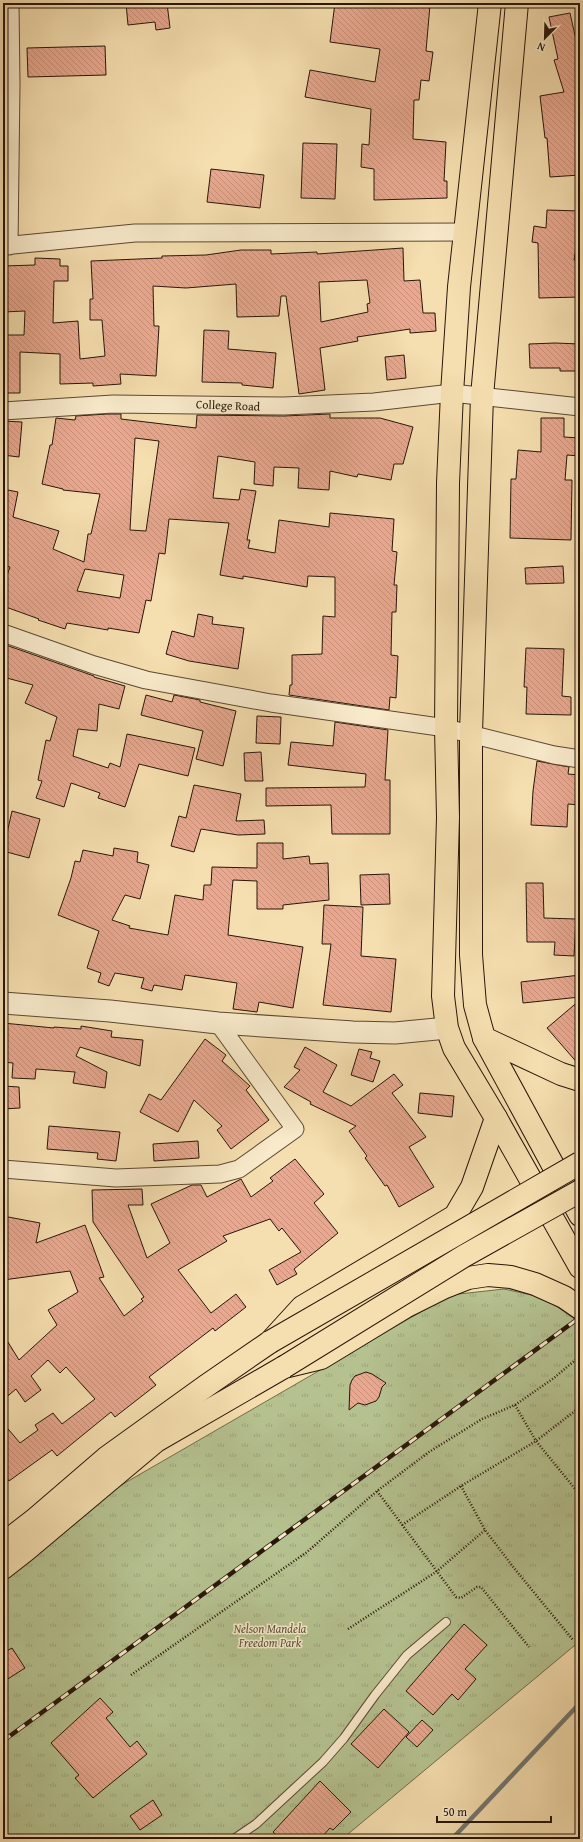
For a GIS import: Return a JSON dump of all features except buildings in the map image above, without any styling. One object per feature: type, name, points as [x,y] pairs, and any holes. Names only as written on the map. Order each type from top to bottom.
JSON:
[{"type":"main road","points":[[490,3],[459,287],[452,393],[448,482],[446,728],[448,817],[443,996],[447,1028],[454,1048],[496,1118],[580,1267]]},
{"type":"main road","points":[[517,3],[482,396],[470,733],[471,955],[475,1005],[484,1038],[580,1215]]},
{"type":"main road","points":[[484,1038],[561,1074],[580,1080]]},
{"type":"main road","points":[[270,1342],[302,1307],[455,1216],[472,1187],[496,1118]]},
{"type":"main road","points":[[3,1544],[34,1520],[106,1458],[270,1342],[580,1162]]},
{"type":"main road","points":[[3,1568],[156,1441],[284,1367],[464,1256],[580,1191]]},
{"type":"main road","points":[[284,1367],[321,1358],[405,1307],[445,1287],[468,1278],[488,1274],[511,1277],[535,1284],[564,1297],[580,1308]]},
{"type":"street","points":[[10,3],[11,84],[6,246],[135,233],[466,232]]},
{"type":"street","name":"College Road","points":[[3,410],[113,404],[284,406],[374,402],[452,393],[580,406]]},
{"type":"street","points":[[3,633],[94,665],[146,680],[271,703],[446,728],[554,755],[580,759]]},
{"type":"street","points":[[3,1003],[110,1011],[218,1024],[395,1034],[447,1028]]},
{"type":"street","points":[[3,1169],[116,1178],[220,1174],[240,1168],[295,1129],[218,1024]]},
{"type":"lane","points":[[234,1839],[256,1824],[323,1762],[344,1738],[375,1694],[407,1655],[446,1622]]},
{"type":"path","points":[[131,1676],[307,1552],[377,1491],[429,1452],[482,1418],[515,1405],[554,1378],[580,1356]]},
{"type":"path","points":[[515,1405],[536,1441],[579,1491],[580,1495]]},
{"type":"path","points":[[402,1525],[461,1486],[536,1441],[580,1407]]},
{"type":"path","points":[[461,1486],[485,1530],[573,1640]]},
{"type":"path","points":[[377,1491],[436,1572],[458,1598],[477,1587],[481,1587],[529,1647]]},
{"type":"path","points":[[348,1629],[436,1572],[485,1530]]},
{"type":"green space","name":"Nelson Mandela Freedom Park","points":[[504,1289],[545,1298],[580,1323],[580,1641],[342,1839],[3,1839],[3,1572],[111,1491],[450,1295]]},
{"type":"waterway","points":[[452,1839],[580,1703]]},
{"type":"railway","points":[[3,1741],[579,1318]]}]
